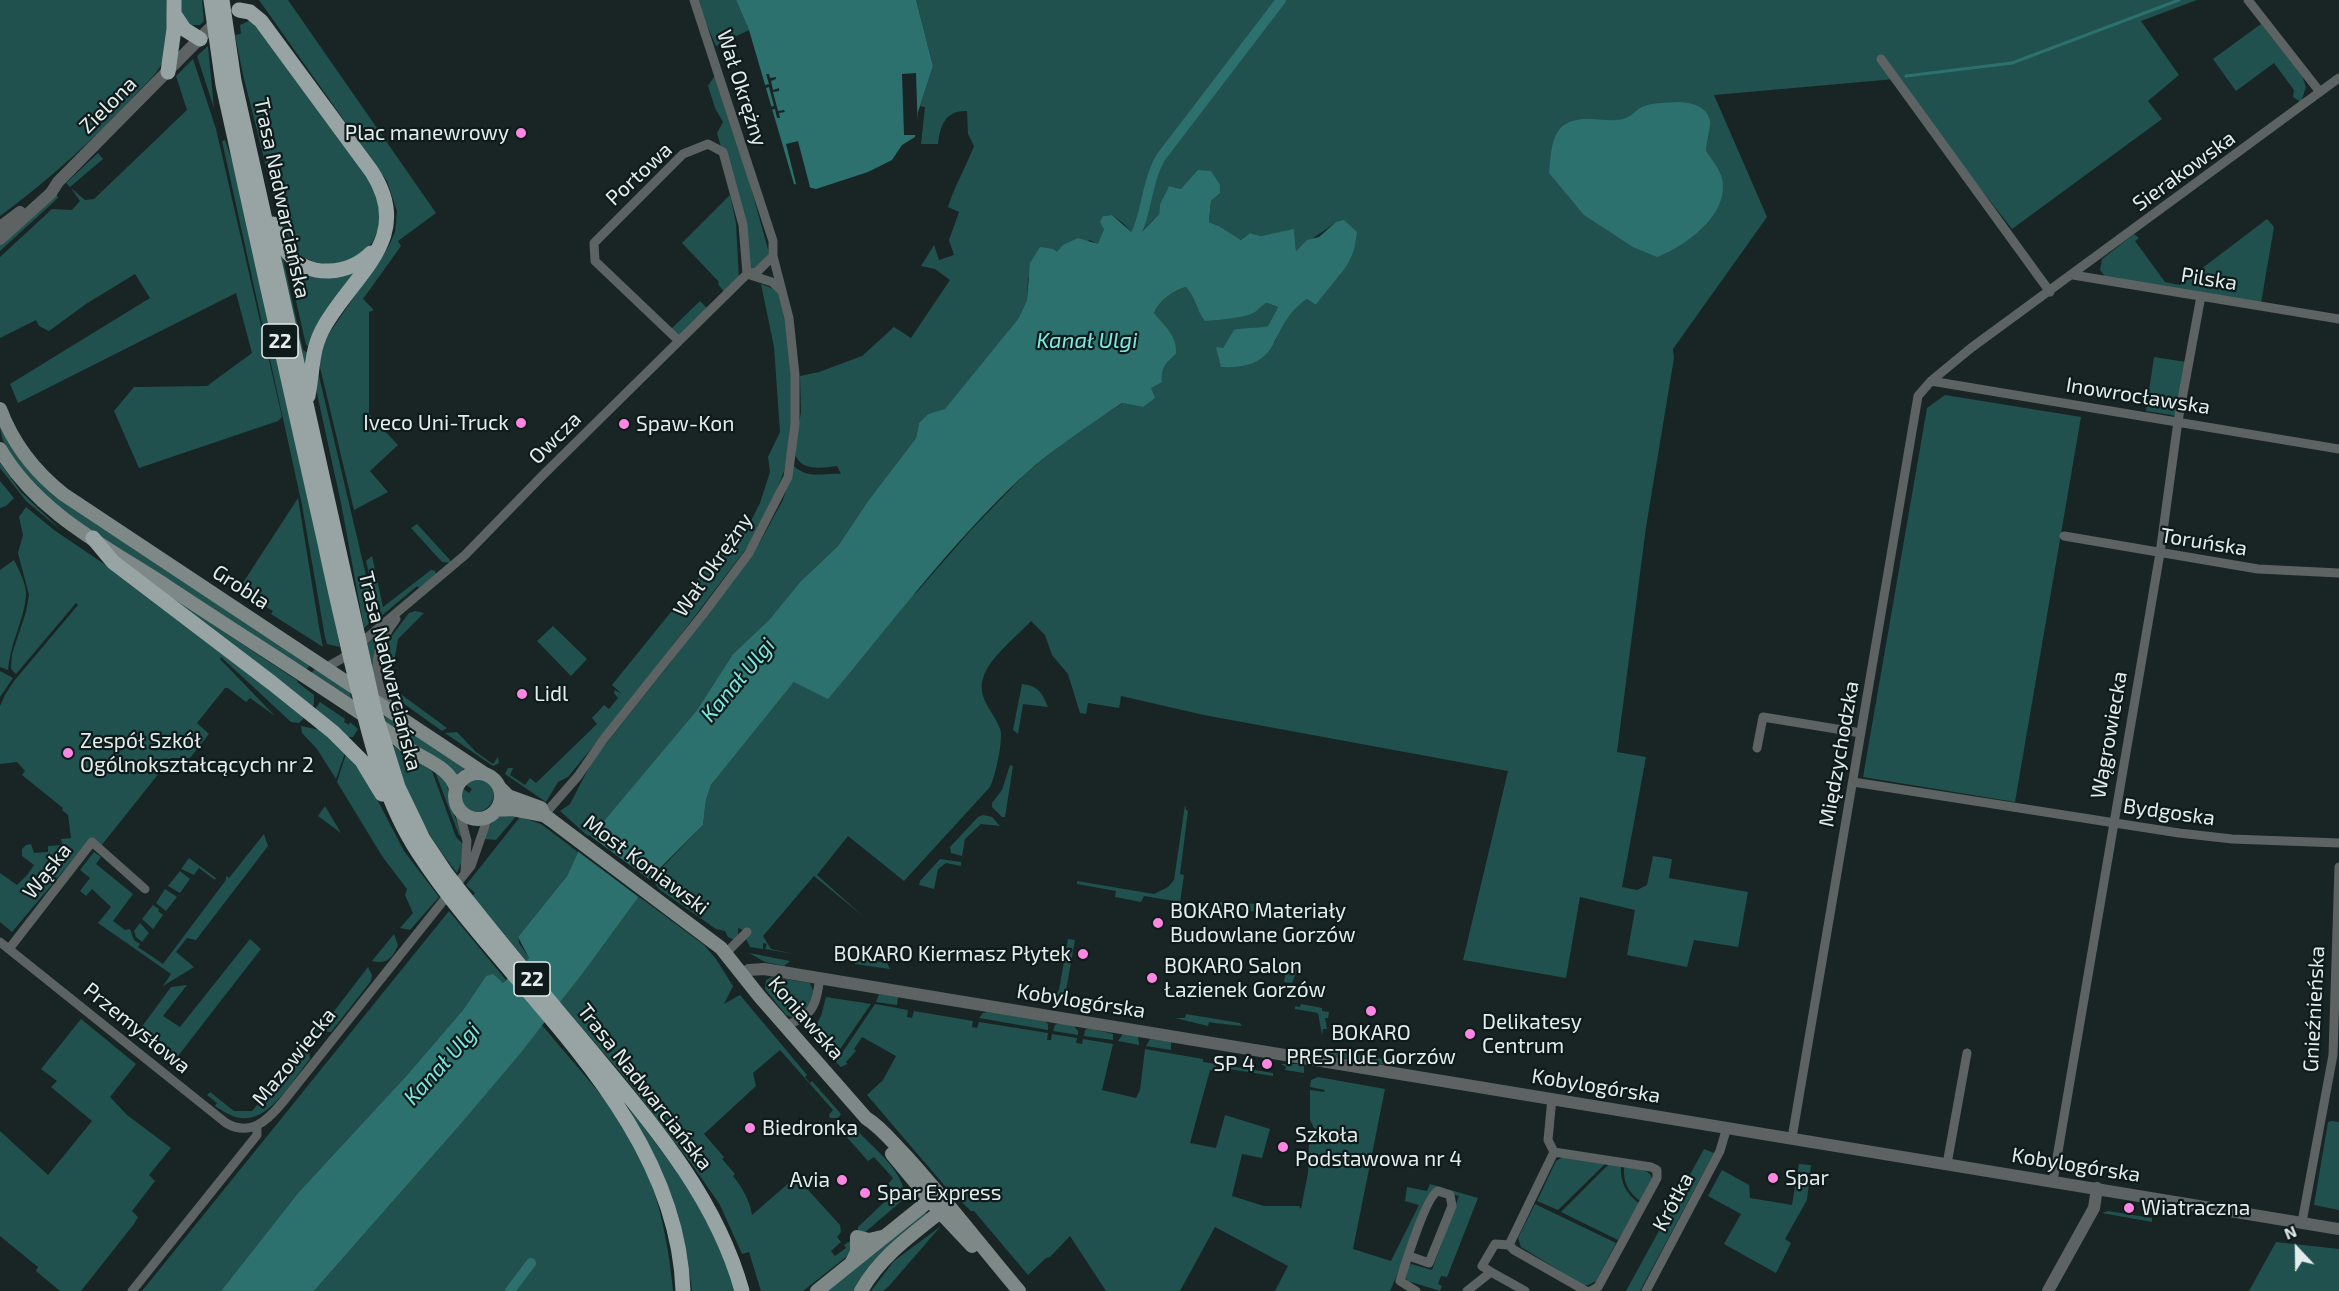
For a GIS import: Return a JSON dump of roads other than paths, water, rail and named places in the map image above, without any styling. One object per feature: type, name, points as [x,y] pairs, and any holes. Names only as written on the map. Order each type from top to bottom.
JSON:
[{"type":"main road","name":"Trasa Nadwarciańska","points":[[211,0],[343,597]]},
{"type":"main road","name":"Trasa Nadwarciańska","points":[[222,0],[229,83],[255,176],[306,406],[375,760],[402,824],[441,877],[616,1090],[669,1147],[701,1193],[727,1245],[742,1291]]},
{"type":"main road","points":[[240,5],[261,21],[376,178],[385,196],[388,211],[386,231],[376,255],[330,316],[317,341],[311,362],[306,406]]},
{"type":"main road","points":[[174,7],[184,29],[200,39]]},
{"type":"main road","points":[[168,72],[174,37],[174,7]]},
{"type":"main road","points":[[255,176],[280,240],[288,253],[303,265],[323,271],[345,269],[359,263],[380,245]]},
{"type":"main road","name":"Grobla","points":[[0,409],[13,439],[24,455],[42,476],[63,494],[485,774]]},
{"type":"main road","name":"Grobla","points":[[0,449],[15,472],[45,505],[390,733],[444,771],[452,779],[456,789]]},
{"type":"main road","points":[[93,538],[112,562],[333,732],[375,760]]},
{"type":"main road","name":"Trasa Nadwarciańska","points":[[375,760],[410,814],[441,877]]},
{"type":"main road","points":[[485,774],[494,778],[508,796],[537,806],[547,818],[511,808],[474,818],[467,816],[458,807],[456,789],[466,776],[485,774]]},
{"type":"main road","points":[[492,813],[501,799],[500,788]]},
{"type":"main road","name":"Most Koniawski","points":[[547,818],[721,948]]},
{"type":"main road","name":"Koniawska","points":[[721,948],[785,1026],[866,1118],[876,1136],[996,1272],[1018,1290]]},
{"type":"main road","name":"Trasa Nadwarciańska","points":[[616,1090],[667,1204],[680,1256],[683,1291]]},
{"type":"main road","points":[[817,1291],[892,1232],[937,1204]]},
{"type":"main road","points":[[861,1291],[873,1270],[937,1204]]},
{"type":"street","name":"Wał Okrężny","points":[[547,818],[603,740],[735,572],[765,524],[788,477],[795,424],[795,375],[789,318],[773,256],[773,241],[694,0]]},
{"type":"street","points":[[2248,0],[2320,92]]},
{"type":"street","name":"Zielona","points":[[0,239],[51,194],[58,182],[220,18],[240,5]]},
{"type":"street","points":[[1881,59],[2050,292]]},
{"type":"street","name":"Sierakowska","points":[[1931,381],[2339,78]]},
{"type":"street","name":"Portowa","points":[[679,341],[595,261],[594,243],[683,154],[708,144],[723,152],[743,225],[747,274]]},
{"type":"street","points":[[0,227],[58,182]]},
{"type":"street","points":[[747,274],[757,272],[773,256]]},
{"type":"street","points":[[747,274],[772,282],[782,292]]},
{"type":"street","name":"Owcza","points":[[325,668],[343,658],[465,555],[747,274]]},
{"type":"street","name":"Pilska","points":[[2073,275],[2339,319]]},
{"type":"street","name":"Wągrowiecka","points":[[2053,1181],[2112,822],[2160,554],[2178,421],[2201,296]]},
{"type":"street","name":"Inowrocławska","points":[[1931,381],[2339,450]]},
{"type":"street","name":"Międzychodzka","points":[[1792,1138],[1918,396],[1931,381]]},
{"type":"street","name":"Toruńska","points":[[2064,536],[2258,570],[2339,573]]},
{"type":"street","name":"Owcza","points":[[401,717],[386,701],[377,674],[376,660],[381,643],[390,626],[409,603]]},
{"type":"street","points":[[1757,748],[1762,717],[1862,734]]},
{"type":"street","name":"Bydgoska","points":[[1853,782],[2232,839],[2339,843]]},
{"type":"street","points":[[458,807],[468,845],[465,873]]},
{"type":"street","name":"Mazowiecka","points":[[132,1291],[256,1135],[257,1126],[266,1122],[282,1103],[465,873],[475,858],[483,825],[492,813]]},
{"type":"street","name":"Wąska","points":[[9,949],[92,842],[145,889]]},
{"type":"street","name":"Gnieźnieńska","points":[[2302,1222],[2333,1055],[2339,867]]},
{"type":"street","points":[[721,948],[747,932]]},
{"type":"street","name":"Przemysłowa","points":[[0,942],[226,1123],[241,1128],[257,1126]]},
{"type":"street","name":"Kobylogórska","points":[[742,975],[749,970],[760,969],[820,978],[2339,1229]]},
{"type":"street","points":[[785,1026],[805,1017],[813,1008],[820,978]]},
{"type":"street","points":[[1947,1164],[1967,1053]]},
{"type":"street","points":[[1552,1098],[1548,1140],[1554,1152]]},
{"type":"street","name":"Krótka","points":[[1646,1291],[1720,1151],[1727,1127]]},
{"type":"street","points":[[1509,1245],[1554,1152]]},
{"type":"street","points":[[1554,1152],[1651,1167],[1658,1174],[1598,1287],[1591,1291]]},
{"type":"street","points":[[2048,1291],[2094,1208],[2097,1188]]},
{"type":"street","points":[[1409,1256],[1429,1263],[1452,1206],[1450,1195],[1444,1191],[1434,1193],[1430,1198],[1409,1256],[1400,1281],[1416,1291]]},
{"type":"street","points":[[1525,1291],[1482,1266],[1495,1244],[1509,1245],[1586,1291]]},
{"type":"street","points":[[1467,1291],[1491,1272]]},
{"type":"water","points":[[736,0],[916,0],[933,66],[918,112],[915,137],[902,145],[892,160],[868,172],[816,189],[794,184],[749,30]]},
{"type":"water","points":[[1679,102],[1698,106],[1708,116],[1710,123],[1706,151],[1721,175],[1723,192],[1713,216],[1703,227],[1681,245],[1657,257],[1633,247],[1584,215],[1549,173],[1551,152],[1556,135],[1568,123],[1590,119],[1619,120],[1646,105]]},
{"type":"water","name":"Kanał Ulgi","points":[[1198,170],[1211,171],[1220,185],[1220,193],[1211,201],[1209,222],[1241,240],[1250,233],[1261,236],[1294,229],[1296,251],[1307,240],[1319,237],[1336,222],[1344,220],[1357,232],[1349,262],[1316,305],[1307,299],[1294,310],[1273,345],[1256,362],[1242,366],[1221,367],[1216,347],[1223,348],[1234,330],[1268,326],[1278,307],[1267,303],[1245,316],[1205,321],[1186,287],[1163,300],[1154,313],[1172,336],[1176,354],[1164,366],[1162,382],[1151,388],[1155,398],[1143,407],[1122,403],[1059,447],[1023,476],[946,556],[828,699],[794,682],[711,785],[706,800],[703,825],[658,870],[523,1050],[314,1291],[221,1291],[298,1193],[408,1074],[463,1010],[486,976],[493,974],[503,983],[529,958],[518,937],[567,876],[578,852],[697,710],[733,654],[769,620],[800,582],[838,546],[868,501],[916,438],[919,423],[928,414],[945,409],[1018,319],[1027,300],[1030,263],[1040,247],[1057,252],[1063,245],[1078,238],[1098,244],[1104,229],[1100,222],[1103,216],[1112,215],[1137,237],[1159,214],[1160,204],[1169,186],[1181,189]]},
{"type":"waterway","name":"Kanał Ulgi","points":[[1127,248],[1139,227],[1151,180],[1161,157],[1281,0]]},
{"type":"waterway","points":[[1906,76],[2012,63],[2179,0]]},
{"type":"waterway","points":[[510,1291],[531,1263]]},
{"type":"place","name":"Plac manewrowy","points":[[521,133]]},
{"type":"place","name":"Iveco Uni-Truck","points":[[521,423]]},
{"type":"place","name":"Spaw-Kon","points":[[624,424]]},
{"type":"place","name":"Lidl","points":[[522,694]]},
{"type":"place","name":"Zespół Szkół Ogólnokształcących nr 2","points":[[68,753]]},
{"type":"place","name":"BOKARO Materiały Budowlane Gorzów","points":[[1158,923]]},
{"type":"place","name":"BOKARO Kiermasz Płytek","points":[[1083,954]]},
{"type":"place","name":"BOKARO Salon Łazienek Gorzów","points":[[1152,978]]},
{"type":"place","name":"BOKARO PRESTIGE Gorzów","points":[[1371,1011]]},
{"type":"place","name":"Delikatesy Centrum","points":[[1470,1034]]},
{"type":"place","name":"SP 4","points":[[1267,1064]]},
{"type":"place","name":"Biedronka","points":[[750,1128]]},
{"type":"place","name":"Szkoła Podstawowa nr 4","points":[[1283,1147]]},
{"type":"place","name":"Spar","points":[[1773,1178]]},
{"type":"place","name":"Avia","points":[[842,1180]]},
{"type":"place","name":"Spar Express","points":[[865,1193]]},
{"type":"place","name":"Wiatraczna","points":[[2129,1208]]}]
